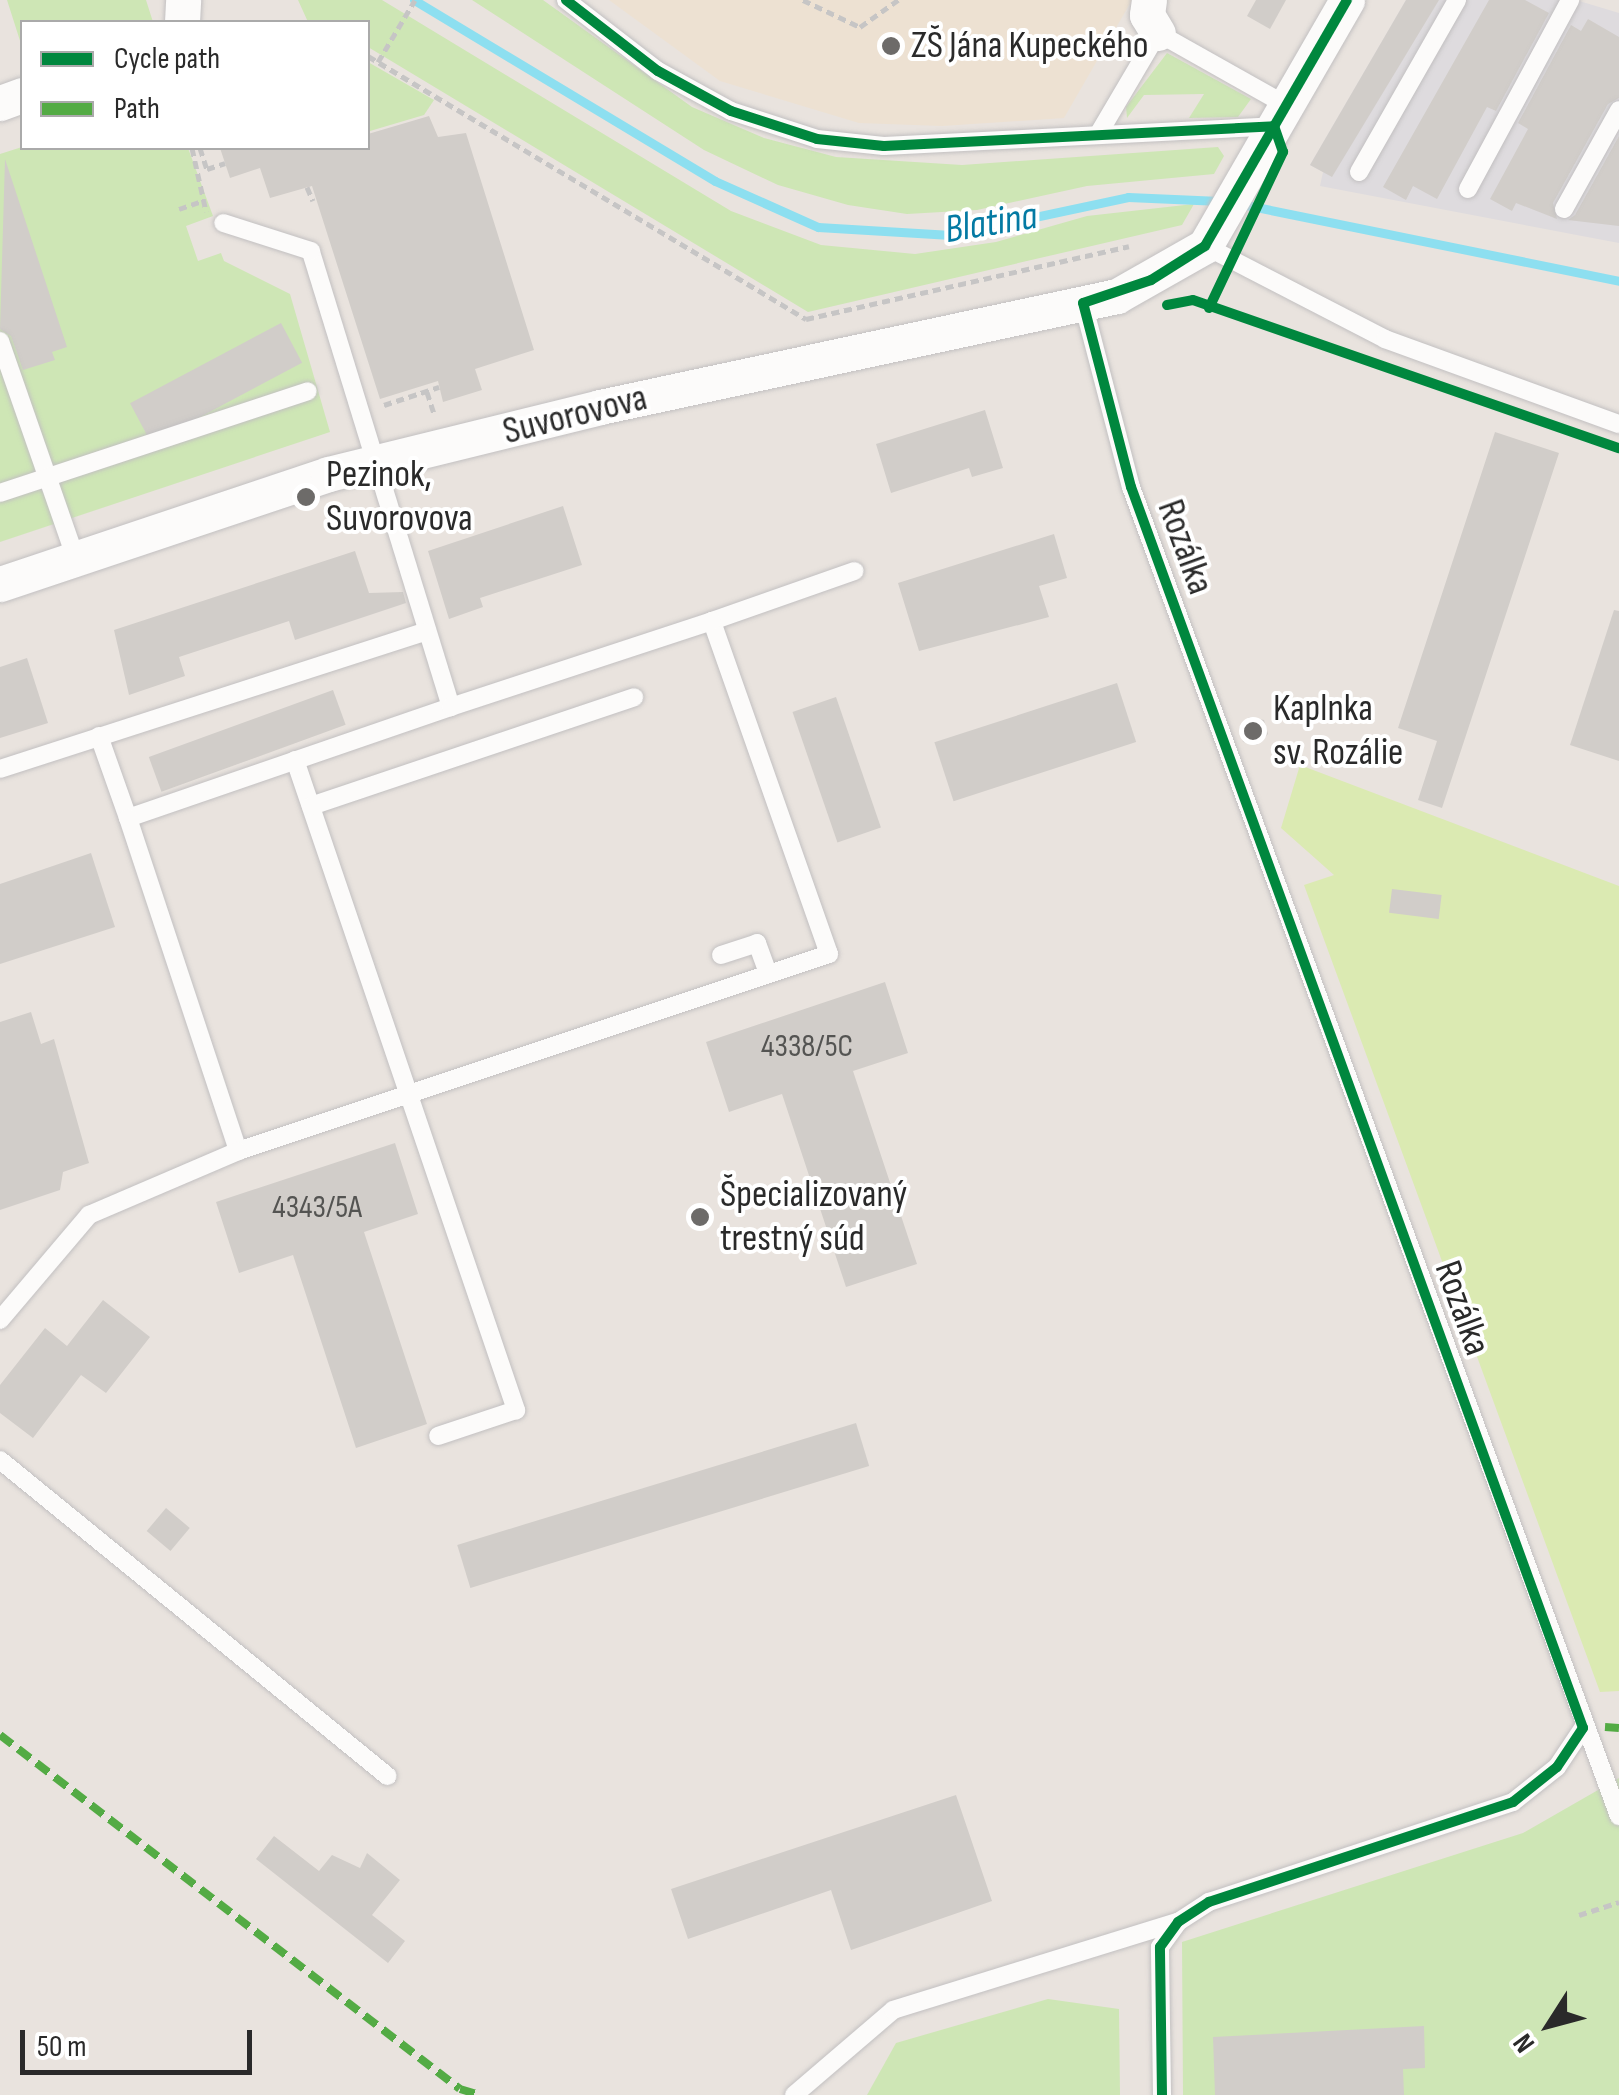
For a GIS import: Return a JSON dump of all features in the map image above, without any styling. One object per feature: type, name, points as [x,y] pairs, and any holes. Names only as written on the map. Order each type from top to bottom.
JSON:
[{"type":"street","points":[[1212,235],[1346,0]]},
{"type":"street","name":"Suvorovova","points":[[0,584],[374,465],[600,407],[1084,304],[1152,280],[1212,235]]},
{"type":"lane","points":[[1359,172],[1457,0]]},
{"type":"lane","points":[[1468,188],[1570,0]]},
{"type":"lane","points":[[578,4],[658,71],[732,111],[818,138],[884,146],[1100,133],[1280,116]]},
{"type":"lane","points":[[1100,133],[1154,16],[1280,116]]},
{"type":"lane","points":[[1564,210],[1619,110]]},
{"type":"lane","points":[[217,218],[311,251],[424,632],[451,706]]},
{"type":"lane","points":[[1212,235],[1385,339],[1619,424]]},
{"type":"lane","name":"Rozálka","points":[[1084,304],[1131,487],[1583,1728],[1619,1816]]},
{"type":"lane","points":[[0,341],[76,559]]},
{"type":"lane","points":[[0,493],[308,391]]},
{"type":"lane","points":[[128,818],[855,570]]},
{"type":"lane","points":[[0,1320],[89,1215],[238,1150],[829,954],[712,621]]},
{"type":"lane","points":[[0,769],[424,632]]},
{"type":"lane","points":[[311,806],[634,697]]},
{"type":"lane","points":[[99,736],[238,1150]]},
{"type":"lane","points":[[296,760],[516,1410],[438,1436]]},
{"type":"lane","points":[[722,954],[757,942],[768,974]]},
{"type":"lane","points":[[0,1460],[386,1776]]},
{"type":"lane","points":[[794,2095],[892,2010],[1178,1922],[1209,1902],[1513,1802],[1557,1767],[1583,1728]]},
{"type":"lane","points":[[1162,2095],[1160,1948],[1178,1922]]},
{"type":"path","points":[[378,62],[415,0]]},
{"type":"path","points":[[803,0],[860,27],[898,0]]},
{"type":"path","points":[[370,57],[806,319],[1145,242]]},
{"type":"path","points":[[192,150],[202,201],[217,218]]},
{"type":"path","points":[[201,150],[207,170],[225,163]]},
{"type":"path","points":[[308,187],[313,202]]},
{"type":"path","points":[[179,209],[202,201]]},
{"type":"path","points":[[376,407],[439,386]]},
{"type":"path","points":[[426,390],[434,412]]},
{"type":"path","points":[[1580,1915],[1619,1902]]},
{"type":"shaded area","name":"ZŠ Jána Kupeckého","points":[[609,0],[1132,0],[1064,118],[942,126],[859,123],[720,81]]},
{"type":"shaded area","points":[[1406,0],[1576,0],[1619,13],[1619,243],[1320,186],[1323,172],[1310,165]]},
{"type":"green space","points":[[7,0],[146,0],[152,20],[20,20],[20,41]]},
{"type":"green space","points":[[298,0],[382,0],[731,211],[821,245],[915,254],[996,242],[1087,216],[1194,204],[1182,225],[808,312],[370,48],[370,20],[307,20]]},
{"type":"green space","points":[[472,0],[543,0],[692,107],[764,138],[836,157],[962,165],[1218,147],[1224,156],[1214,174],[1087,186],[977,210],[907,214],[848,205],[778,185],[704,150]]},
{"type":"green space","points":[[1167,53],[1251,99],[1238,117],[1189,118],[1204,94],[1144,95],[1127,118],[1126,107]]},
{"type":"green space","points":[[370,63],[434,100],[424,115],[370,131]]},
{"type":"green space","points":[[20,148],[189,150],[213,216],[186,226],[198,261],[221,253],[224,261],[290,294],[330,432],[0,542],[0,154]]},
{"type":"green space","points":[[1300,765],[1619,886],[1619,1691],[1600,1692],[1304,885],[1334,875],[1281,828]]},
{"type":"green space","points":[[1619,1778],[1619,2095],[1183,2095],[1182,1942],[1523,1833]]},
{"type":"green space","points":[[1048,1999],[1119,2009],[1120,2095],[867,2095],[896,2043]]},
{"type":"building","points":[[1256,0],[1286,0],[1270,29],[1247,16]]},
{"type":"building","points":[[1406,0],[1439,0],[1332,177],[1310,165]]},
{"type":"building","points":[[1489,0],[1525,0],[1549,13],[1496,111],[1487,107],[1437,199],[1413,186],[1406,200],[1383,187]]},
{"type":"building","points":[[1588,19],[1619,37],[1619,98],[1608,104],[1553,203],[1557,219],[1516,203],[1512,211],[1490,199],[1528,129],[1518,123],[1571,25],[1581,31]]},
{"type":"building","points":[[429,116],[438,137],[466,133],[534,350],[475,369],[482,390],[443,402],[438,381],[380,399],[312,186],[270,198],[260,168],[230,178],[221,150],[370,150],[370,133]]},
{"type":"building","points":[[1619,136],[1619,226],[1568,220],[1575,215]]},
{"type":"building","points":[[5,159],[67,347],[52,352],[55,360],[23,370],[11,336],[0,329]]},
{"type":"building","points":[[281,323],[302,363],[151,443],[130,403]]},
{"type":"building","points":[[985,410],[1003,468],[972,477],[969,468],[891,493],[876,444]]},
{"type":"building","points":[[1495,432],[1559,453],[1442,808],[1418,800],[1437,741],[1398,728]]},
{"type":"building","points":[[563,506],[582,565],[480,598],[483,607],[449,619],[428,551]]},
{"type":"building","points":[[1054,534],[1067,578],[1039,586],[1049,617],[919,651],[898,583]]},
{"type":"building","points":[[355,551],[369,593],[403,592],[406,603],[295,640],[289,621],[179,657],[185,676],[129,695],[114,630]]},
{"type":"building","points":[[1614,610],[1619,611],[1619,761],[1570,745]]},
{"type":"building","points":[[27,658],[48,723],[0,738],[0,667]]},
{"type":"building","points":[[1117,683],[1136,742],[954,801],[934,742]]},
{"type":"building","points":[[333,690],[346,725],[161,792],[149,757]]},
{"type":"building","points":[[836,697],[881,827],[837,842],[793,712]]},
{"type":"building","name":"Kaplnka sv. Rozálie","points":[[1249,717],[1264,720],[1268,734],[1257,745],[1243,742],[1239,728]]},
{"type":"building","points":[[91,853],[115,927],[0,964],[0,884]]},
{"type":"building","points":[[1392,889],[1442,895],[1439,919],[1389,913]]},
{"type":"building","points":[[885,982],[908,1053],[853,1071],[917,1264],[846,1287],[782,1094],[729,1112],[706,1042]]},
{"type":"building","points":[[31,1012],[41,1044],[54,1039],[89,1163],[63,1172],[60,1190],[0,1210],[0,1022]]},
{"type":"building","points":[[395,1143],[418,1214],[364,1232],[427,1424],[356,1448],[293,1255],[239,1273],[216,1202]]},
{"type":"building","points":[[103,1300],[150,1337],[106,1393],[81,1375],[33,1438],[0,1413],[0,1385],[45,1328],[67,1346]]},
{"type":"building","points":[[856,1423],[869,1466],[470,1588],[457,1545]]},
{"type":"building","points":[[166,1508],[190,1528],[170,1551],[147,1531]]},
{"type":"building","points":[[956,1795],[992,1901],[851,1950],[831,1890],[688,1939],[671,1889]]},
{"type":"building","points":[[274,1836],[319,1871],[332,1855],[360,1868],[367,1853],[400,1880],[372,1915],[405,1941],[388,1963],[256,1859]]},
{"type":"building","points":[[1424,2026],[1425,2068],[1403,2069],[1404,2095],[1215,2095],[1213,2037]]},
{"type":"waterway","name":"Blatina","points":[[414,0],[715,181],[818,227],[951,235],[1128,197],[1220,201]]},
{"type":"waterway","name":"Blatina","points":[[1241,204],[1619,281]]},
{"type":"marked path","points":[[1605,1727],[1619,1728]]},
{"type":"marked path","points":[[0,1735],[460,2089],[480,2095]]},
{"type":"cycle path","points":[[566,0],[658,71],[731,111],[817,139],[884,146],[1274,126]]},
{"type":"cycle path","points":[[1162,2095],[1160,1947],[1178,1922],[1209,1902],[1513,1802],[1557,1767],[1583,1728],[1131,487],[1083,303],[1151,280],[1205,246],[1347,0]]},
{"type":"cycle path","points":[[1209,308],[1283,152],[1274,126]]},
{"type":"cycle path","points":[[1167,305],[1193,300],[1619,448]]},
{"type":"place","name":"ZŠ Jána Kupeckého","points":[[891,46]]},
{"type":"place","name":"Pezinok, Suvorovova","points":[[306,497]]},
{"type":"place","name":"Kaplnka sv. Rozálie","points":[[1253,731]]},
{"type":"place","name":"Špecializovaný trestný súd","points":[[700,1217]]}]
